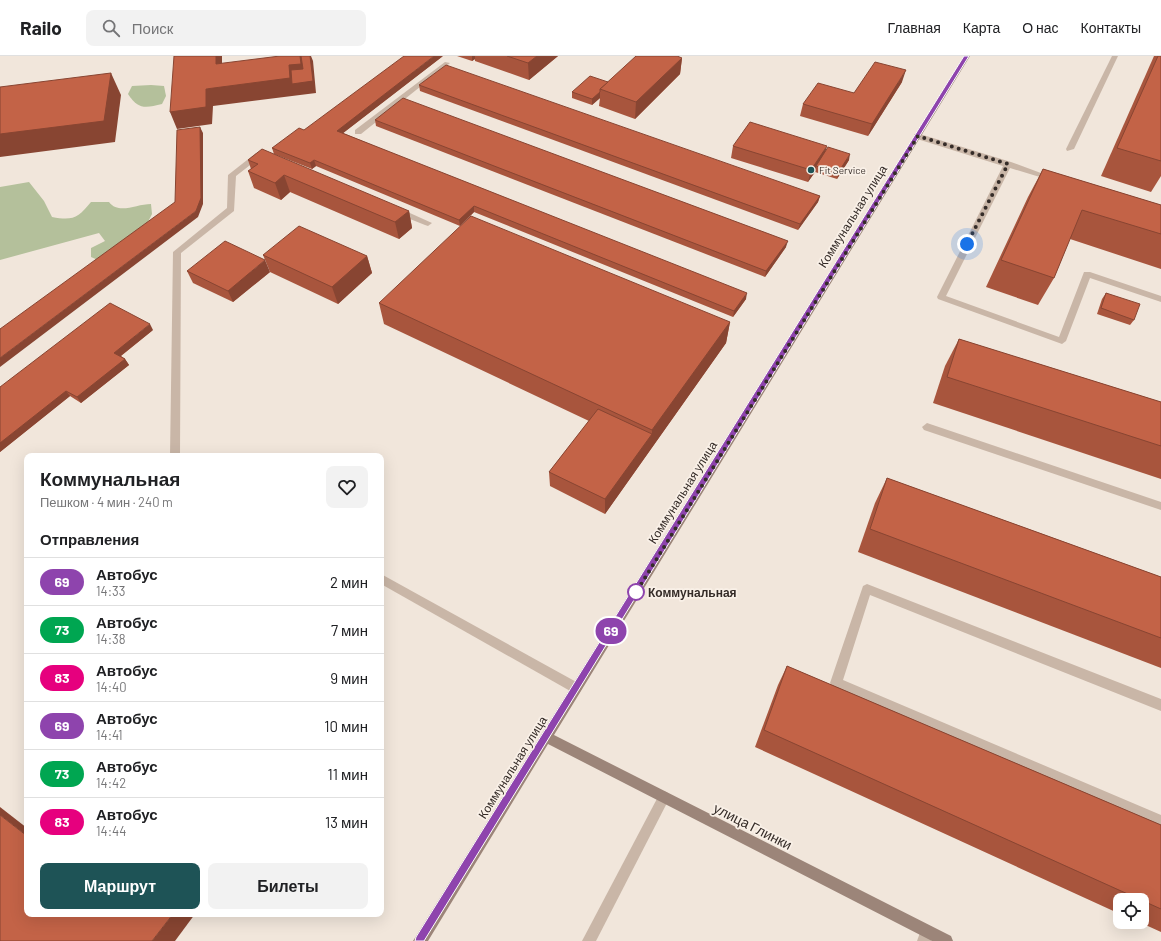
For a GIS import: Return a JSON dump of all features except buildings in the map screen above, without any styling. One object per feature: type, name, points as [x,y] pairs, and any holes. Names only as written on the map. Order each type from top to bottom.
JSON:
[{"type":"street","name":"Коммунальная улица","points":[[420,941],[967,56]]},
{"type":"street","name":"улица Глинки","points":[[546,737],[664,797],[925,936],[946,941]]},
{"type":"lane","points":[[1070,148],[1115,56]]},
{"type":"lane","points":[[358,132],[447,63]]},
{"type":"lane","points":[[918,136],[1059,181]]},
{"type":"lane","points":[[175,453],[177,252],[232,209],[232,175],[258,155],[266,158]]},
{"type":"lane","points":[[1008,164],[941,297],[1062,341],[1087,274],[1161,299]]},
{"type":"lane","points":[[391,208],[428,223]]},
{"type":"lane","points":[[927,427],[1161,506]]},
{"type":"lane","points":[[384,581],[576,688]]},
{"type":"lane","points":[[1161,704],[867,589],[836,683],[1161,821]]},
{"type":"lane","points":[[589,941],[664,797]]},
{"type":"green space","points":[[132,86],[164,86],[166,96],[162,104],[147,107],[139,105],[135,103],[128,94]]},
{"type":"green space","points":[[29,182],[44,201],[52,217],[65,219],[74,217],[82,212],[91,202],[109,202],[118,208],[128,208],[151,204],[152,214],[148,222],[100,261],[91,257],[91,248],[105,241],[99,233],[0,260],[0,187]]},
{"type":"bus line","name":"69","points":[[420,941],[967,56]]},
{"type":"place","name":"Fit Service","points":[[811,170]]},
{"type":"place","name":"Коммунальная","points":[[636,592]]},
{"type":"route","points":[[636,592],[635,594],[918,136],[1008,164],[967,244]]}]
